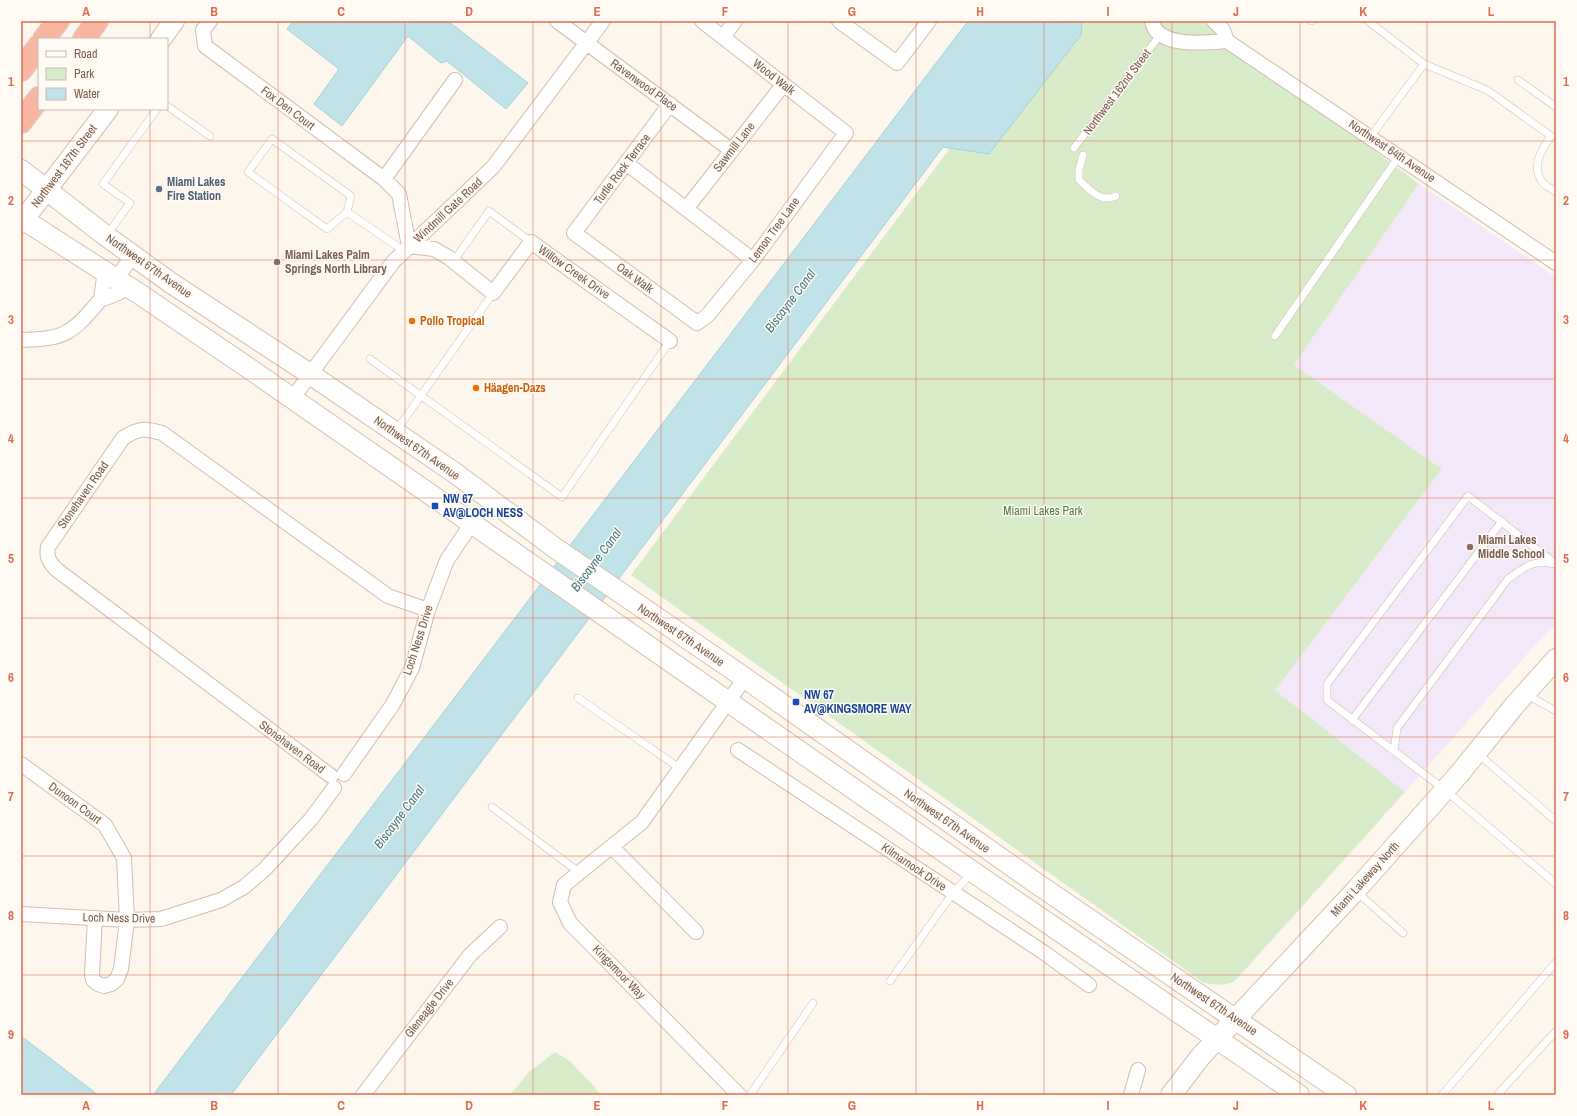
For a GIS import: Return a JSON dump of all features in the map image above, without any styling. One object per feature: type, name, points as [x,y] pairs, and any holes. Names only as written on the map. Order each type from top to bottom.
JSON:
[{"type":"highway","points":[[45,38],[58,21]]},
{"type":"highway","points":[[85,38],[97,21]]},
{"type":"highway","points":[[21,70],[38,47]]},
{"type":"highway","points":[[21,122],[38,99]]},
{"type":"main road","points":[[161,38],[174,21]]},
{"type":"main road","name":"Northwest 167th Street","points":[[22,220],[107,110]]},
{"type":"main road","name":"Northwest 67th Avenue","points":[[21,170],[132,255],[455,473],[555,548],[745,678],[988,850],[1346,1095]]},
{"type":"main road","points":[[22,220],[117,279],[539,569],[973,872],[1299,1095]]},
{"type":"main road","points":[[455,473],[464,488],[472,510],[472,523]]},
{"type":"main road","points":[[472,523],[482,518],[505,520],[523,524]]},
{"type":"main road","name":"Miami Lakeway North","points":[[1171,1095],[1201,1056],[1356,890],[1445,790],[1556,659]]},
{"type":"main road","points":[[973,872],[988,850]]},
{"type":"street","name":"Ravenwood Place","points":[[557,21],[731,150]]},
{"type":"street","name":"Windmill Gate Road","points":[[292,399],[392,262],[494,167],[603,21]]},
{"type":"street","name":"Wood Walk","points":[[702,21],[846,133]]},
{"type":"street","points":[[723,37],[735,21]]},
{"type":"street","points":[[839,21],[897,63],[929,21]]},
{"type":"street","points":[[1152,21],[1155,30],[1160,35],[1175,41],[1227,40]]},
{"type":"street","name":"Northwest 64th Avenue","points":[[1214,21],[1223,30],[1227,40],[1371,136],[1556,263]]},
{"type":"street","name":"Fox Den Court","points":[[206,26],[205,46],[384,179],[399,194],[407,249]]},
{"type":"street","points":[[384,179],[455,80]]},
{"type":"street","name":"Sawmill Lane","points":[[686,209],[783,85]]},
{"type":"street","name":"Turtle Rock Terrace","points":[[574,233],[670,104]]},
{"type":"street","name":"Lemon Tree Lane","points":[[697,323],[707,316],[753,260],[846,133]]},
{"type":"street","points":[[626,163],[753,260]]},
{"type":"street","name":"Oak Walk","points":[[574,233],[697,323]]},
{"type":"street","name":"Willow Creek Drive","points":[[493,293],[531,242],[670,341]]},
{"type":"street","points":[[407,249],[434,249],[493,293]]},
{"type":"street","points":[[21,340],[49,339],[64,335],[83,320],[101,299],[117,279],[132,255]]},
{"type":"street","points":[[101,299],[106,299],[114,293],[117,279]]},
{"type":"street","name":"Stonehaven Road","points":[[336,780],[57,570],[50,564],[46,556],[48,547],[123,438],[136,430],[149,429],[162,433],[388,596],[428,610]]},
{"type":"street","name":"Loch Ness Drive","points":[[21,914],[126,920],[160,919],[221,900],[244,886],[265,870],[311,819],[336,780],[393,704],[412,668],[428,610],[447,560],[472,523]]},
{"type":"street","name":"Kingsmoor Way","points":[[739,1095],[570,923],[560,902],[564,885],[642,822],[745,678]]},
{"type":"street","name":"Kilmarnock Drive","points":[[738,750],[1089,985]]},
{"type":"street","name":"Dunoon Court","points":[[21,764],[105,825],[124,858],[126,920],[121,969],[117,979],[111,984],[104,986],[93,980],[92,974],[95,918]]},
{"type":"street","points":[[612,847],[696,932]]},
{"type":"street","name":"Gleneagle Drive","points":[[363,1095],[470,955],[500,926]]},
{"type":"street","points":[[1131,1095],[1138,1070]]},
{"type":"lane","points":[[1371,22],[1424,64],[1486,90],[1550,136],[1539,154],[1537,168],[1542,183],[1556,192]]},
{"type":"lane","name":"Northwest 162nd Street","points":[[1074,148],[1160,35]]},
{"type":"lane","points":[[1371,136],[1424,64]]},
{"type":"lane","points":[[1518,80],[1556,107]]},
{"type":"lane","points":[[168,107],[210,136]]},
{"type":"lane","points":[[106,236],[130,203],[103,184],[156,110]]},
{"type":"lane","points":[[272,139],[351,196],[347,212],[327,229],[248,172],[272,139]]},
{"type":"lane","points":[[1083,155],[1079,180],[1102,198],[1110,199],[1116,196]]},
{"type":"lane","points":[[1275,336],[1399,156]]},
{"type":"lane","points":[[453,262],[490,211],[531,242]]},
{"type":"lane","points":[[347,212],[407,249]]},
{"type":"lane","points":[[395,432],[493,293]]},
{"type":"lane","points":[[370,359],[562,497],[670,341]]},
{"type":"lane","points":[[1556,564],[1468,496],[1327,684],[1327,700],[1445,790],[1556,884]]},
{"type":"lane","points":[[1352,720],[1502,521]]},
{"type":"lane","points":[[1394,751],[1397,728],[1508,579],[1530,563],[1542,562],[1556,564]]},
{"type":"lane","points":[[1525,694],[1556,711]]},
{"type":"lane","points":[[578,698],[681,769]]},
{"type":"lane","points":[[1476,753],[1556,821]]},
{"type":"lane","points":[[492,806],[580,873]]},
{"type":"lane","points":[[890,981],[953,893],[973,872]]},
{"type":"lane","points":[[1356,890],[1403,933]]},
{"type":"lane","points":[[1442,1095],[1556,962]]},
{"type":"lane","points":[[750,1095],[813,1003]]},
{"type":"lane","points":[[1497,1095],[1556,1031]]},
{"type":"shaded area","name":"Miami Lakes Middle School","points":[[1419,184],[1556,277],[1556,625],[1537,643],[1405,792],[1275,690],[1442,469],[1294,365]]},
{"type":"green space","name":"Miami Lakes Park","points":[[1045,21],[1202,21],[1419,184],[1294,365],[1442,469],[1275,690],[1405,792],[1234,982],[1222,985],[1204,983],[631,575]]},
{"type":"green space","points":[[555,1052],[570,1061],[602,1095],[510,1095],[529,1072]]},
{"type":"water","points":[[293,21],[448,21],[528,83],[506,109],[447,61],[441,63],[408,36],[342,126],[314,104],[339,69],[287,29]]},
{"type":"water","name":"Biscayne Canal","points":[[968,21],[1082,21],[1081,35],[989,154],[943,147],[231,1095],[153,1095]]},
{"type":"water","points":[[21,1036],[98,1095],[21,1095]]},
{"type":"place","name":"Miami Lakes Fire Station","points":[[159,189]]},
{"type":"place","name":"Miami Lakes Palm Springs North Library","points":[[277,262]]},
{"type":"place","name":"Pollo Tropical","points":[[412,321]]},
{"type":"place","name":"Häagen-Dazs","points":[[476,388]]},
{"type":"place","name":"NW 67 AV@LOCH NESS","points":[[435,506]]},
{"type":"place","name":"Miami Lakes Middle School","points":[[1470,547]]},
{"type":"place","name":"NW 67 AV@KINGSMORE WAY","points":[[796,702]]}]
